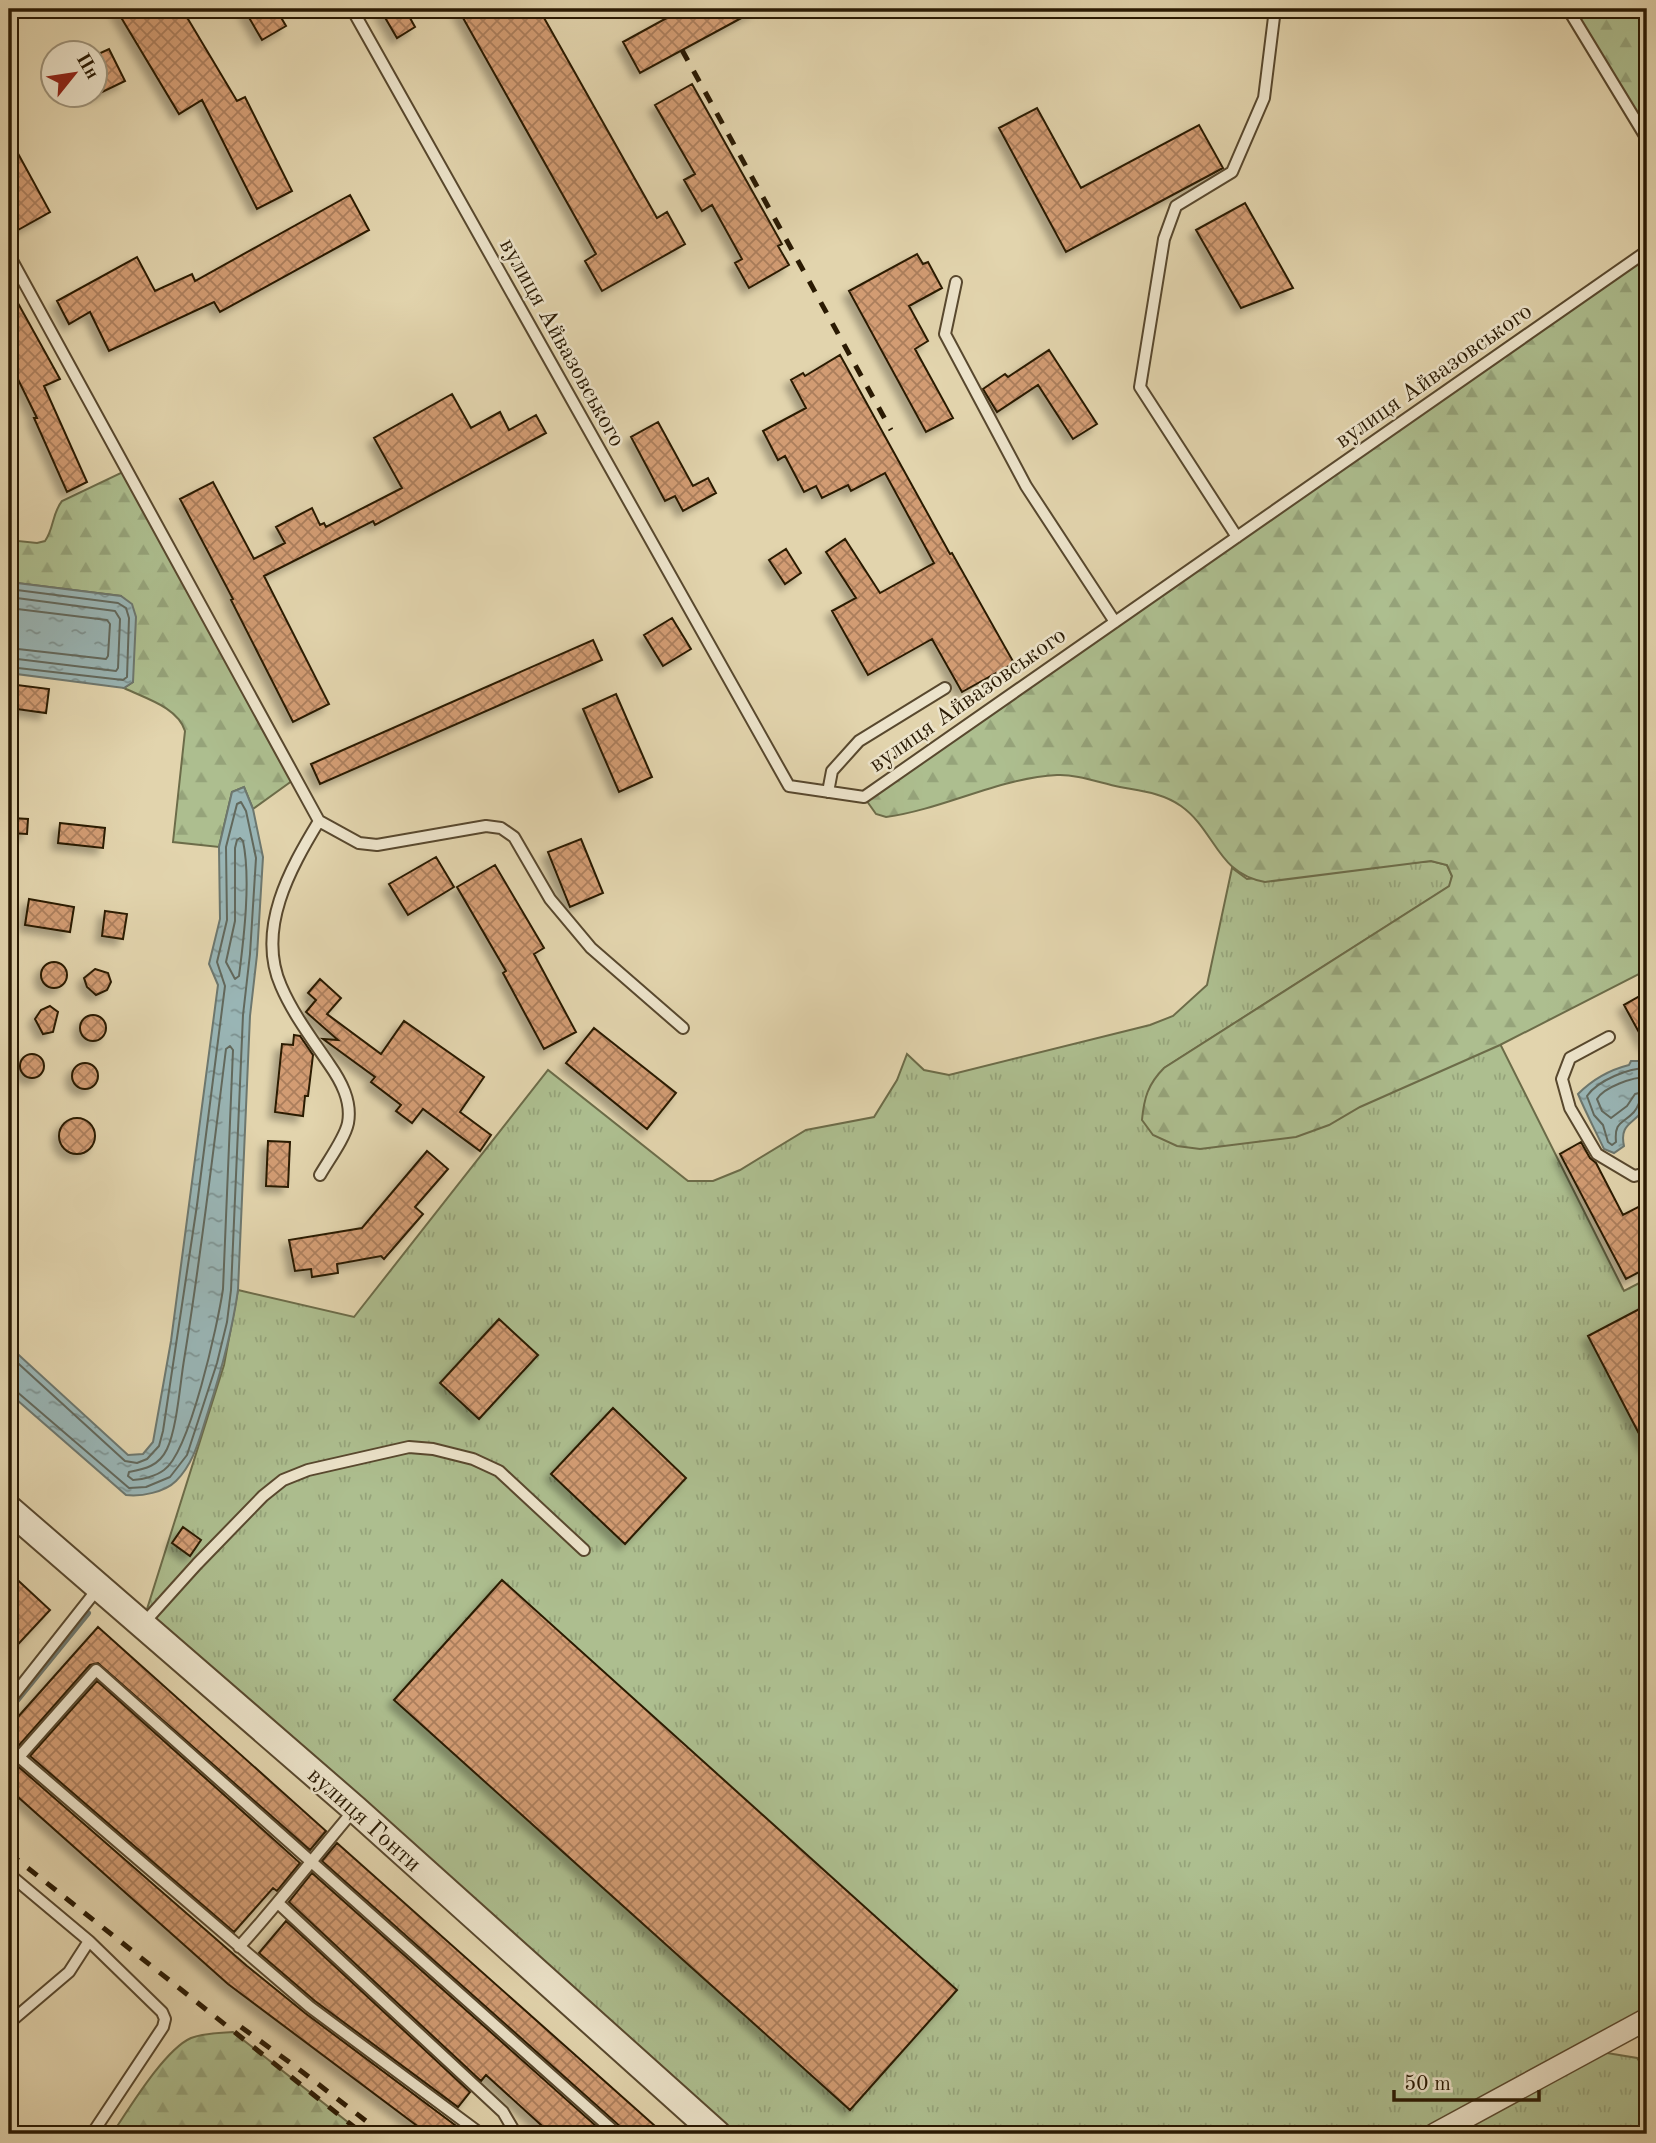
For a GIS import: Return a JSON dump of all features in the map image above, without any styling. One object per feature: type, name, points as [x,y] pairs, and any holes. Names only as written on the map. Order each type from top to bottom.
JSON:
[{"type":"street","name":"вулиця Гонти","points":[[9,1509],[355,1809],[717,2134]]},
{"type":"street","points":[[1435,2134],[1647,2019]]},
{"type":"lane","name":"вулиця Айвазовського","points":[[352,9],[789,786],[864,797],[1647,251]]},
{"type":"lane","points":[[1237,537],[1140,387],[1164,239],[1176,206],[1232,172],[1264,98],[1275,9]]},
{"type":"lane","points":[[1568,9],[1647,139]]},
{"type":"lane","points":[[9,255],[319,821],[359,843],[377,845],[485,826],[501,828],[514,837],[550,899],[591,948],[683,1028]]},
{"type":"lane","points":[[956,282],[945,334],[1026,486],[1115,622]]},
{"type":"lane","points":[[828,792],[832,771],[859,741],[945,688]]},
{"type":"lane","points":[[319,821],[280,898],[274,918],[272,947],[280,985],[290,1006],[341,1082],[348,1101],[348,1124],[320,1175]]},
{"type":"lane","points":[[1609,1037],[1570,1058],[1562,1079],[1570,1108],[1597,1154],[1634,1177],[1647,1173]]},
{"type":"lane","points":[[142,1625],[263,1496],[284,1480],[308,1470],[409,1447],[433,1449],[473,1459],[499,1471],[584,1550]]},
{"type":"lane","points":[[9,1701],[99,1587]]},
{"type":"lane","points":[[481,2134],[310,2007],[19,1757],[96,1670],[617,2134]]},
{"type":"lane","points":[[239,1947],[355,1809]]},
{"type":"lane","points":[[9,1874],[89,1941],[162,2012],[165,2019],[163,2027],[92,2134]]},
{"type":"lane","points":[[278,1903],[503,2112],[516,2134]]},
{"type":"lane","points":[[9,2023],[69,1972],[89,1941]]},
{"type":"green space","points":[[1568,9],[1647,9],[1647,139]]},
{"type":"green space","points":[[1647,251],[1647,970],[1500,1045],[1360,1107],[1329,1125],[1296,1137],[1200,1149],[1177,1146],[1153,1135],[1142,1120],[1144,1105],[1151,1086],[1164,1068],[1449,886],[1452,876],[1447,865],[1431,861],[1265,882],[1237,870],[1193,816],[1167,798],[1072,776],[1035,777],[886,817],[876,814],[864,797]]},
{"type":"green space","points":[[127,470],[296,778],[253,809],[244,787],[232,792],[219,847],[173,842],[185,731],[168,709],[124,688],[133,682],[121,596],[9,582],[9,540],[37,543],[45,541],[62,501]]},
{"type":"green space","points":[[1431,861],[1447,865],[1452,876],[1450,886],[1164,1068],[1458,960],[1624,1291],[1647,1279],[1647,2022],[1595,2051],[1637,2058],[1647,2072],[1647,2134],[717,2134],[142,1625],[224,1365],[238,1290],[354,1317],[548,1070],[688,1181],[713,1181],[740,1170],[806,1130],[874,1117],[897,1080],[907,1054],[924,1070],[949,1075],[1150,1025],[1173,1016],[1207,985],[1232,868],[1247,879]]},
{"type":"green space","points":[[233,2032],[363,2134],[112,2134],[148,2081],[181,2045],[201,2035]]},
{"type":"water","points":[[9,582],[121,596],[132,604],[136,617],[133,682],[124,688],[9,673]]},
{"type":"water","points":[[244,787],[253,809],[263,857],[250,1016],[236,1306],[217,1382],[188,1466],[176,1481],[166,1488],[146,1494],[126,1495],[9,1393],[9,1346],[128,1455],[143,1454],[153,1442],[171,1341],[218,985],[209,964],[220,919],[219,847],[232,792]]},
{"type":"water","points":[[1631,1061],[1647,1061],[1648,1095],[1640,1114],[1624,1131],[1624,1146],[1614,1153],[1604,1149],[1578,1094],[1595,1080],[1629,1065]]},
{"type":"building","points":[[116,9],[182,9],[237,101],[245,97],[292,191],[257,209],[202,100],[179,114]]},
{"type":"building","points":[[244,9],[276,9],[286,26],[262,40]]},
{"type":"building","points":[[380,9],[405,9],[415,27],[397,38]]},
{"type":"building","points":[[458,9],[539,9],[657,218],[667,212],[685,244],[602,291],[585,261],[596,254]]},
{"type":"building","points":[[683,9],[758,9],[640,73],[623,42]]},
{"type":"building","points":[[108,49],[125,81],[108,89]]},
{"type":"building","points":[[692,84],[782,244],[778,246],[789,265],[749,288],[735,263],[742,259],[712,205],[702,211],[684,180],[695,174],[655,105]]},
{"type":"building","points":[[1037,108],[1081,188],[1199,125],[1223,168],[1066,252],[999,128]]},
{"type":"building","points":[[9,137],[50,212],[18,230],[9,214]]},
{"type":"building","points":[[350,195],[369,230],[220,312],[214,302],[109,351],[90,312],[69,324],[57,301],[137,257],[155,291],[192,274],[195,281]]},
{"type":"building","points":[[1245,203],[1293,288],[1241,308],[1196,230]]},
{"type":"building","points":[[917,254],[923,264],[928,262],[942,288],[909,306],[928,341],[915,349],[953,418],[926,432],[849,291]]},
{"type":"building","points":[[9,287],[60,379],[44,386],[87,482],[67,492],[34,418],[37,418],[9,361]]},
{"type":"building","points":[[1049,350],[1097,424],[1073,439],[1038,385],[997,412],[983,389],[1005,374],[1008,377]]},
{"type":"building","points":[[840,355],[950,554],[952,553],[1014,663],[962,692],[932,639],[868,675],[832,611],[856,598],[826,552],[845,539],[880,593],[934,563],[885,473],[851,491],[848,485],[822,498],[816,486],[804,492],[785,456],[778,460],[763,431],[806,408],[791,380],[803,373],[805,376]]},
{"type":"building","points":[[452,394],[471,428],[500,412],[509,430],[536,415],[546,433],[375,525],[373,521],[264,576],[329,704],[293,722],[180,499],[213,482],[254,559],[285,543],[276,527],[312,508],[320,525],[324,523],[326,527],[402,488],[374,438]]},
{"type":"building","points":[[658,422],[693,486],[708,478],[716,493],[683,511],[675,496],[665,501],[631,437]]},
{"type":"building","points":[[786,549],[801,573],[785,584],[769,560]]},
{"type":"building","points":[[672,618],[691,649],[663,666],[644,635]]},
{"type":"building","points":[[593,640],[602,660],[320,784],[311,764]]},
{"type":"building","points":[[9,684],[49,689],[46,713],[9,708]]},
{"type":"building","points":[[616,694],[652,777],[619,792],[583,709]]},
{"type":"building","points":[[12,818],[28,819],[27,834],[11,833]]},
{"type":"building","points":[[60,823],[105,828],[103,848],[58,843]]},
{"type":"building","points":[[581,839],[603,893],[570,907],[548,852]]},
{"type":"building","points":[[436,857],[454,887],[408,915],[389,884]]},
{"type":"building","points":[[495,865],[544,948],[534,954],[576,1032],[544,1049],[503,973],[506,971],[457,887]]},
{"type":"building","points":[[29,899],[74,907],[70,932],[25,925]]},
{"type":"building","points":[[105,911],[127,914],[123,939],[102,936]]},
{"type":"building","points":[[54,962],[63,966],[67,975],[63,984],[54,988],[45,984],[41,975],[45,966]]},
{"type":"building","points":[[95,969],[108,973],[111,982],[107,990],[96,995],[87,987],[84,978]]},
{"type":"building","points":[[320,979],[341,998],[327,1014],[381,1054],[404,1021],[484,1077],[460,1112],[491,1135],[480,1151],[423,1109],[412,1123],[396,1111],[401,1105],[371,1082],[375,1077],[323,1039],[338,1040],[306,1012],[316,1000],[308,993]]},
{"type":"building","points":[[1640,996],[1642,1000],[1647,997],[1647,1047],[1624,1005]]},
{"type":"building","points":[[50,1006],[58,1012],[53,1032],[43,1034],[35,1019],[41,1010]]},
{"type":"building","points":[[93,1015],[102,1019],[106,1028],[102,1037],[93,1041],[84,1037],[80,1028],[84,1019]]},
{"type":"building","points":[[594,1028],[676,1093],[647,1129],[566,1063]]},
{"type":"building","points":[[294,1035],[300,1036],[313,1055],[303,1116],[275,1112],[282,1044],[293,1045]]},
{"type":"building","points":[[27,1054],[37,1054],[44,1061],[44,1071],[37,1078],[27,1078],[20,1071],[20,1061]]},
{"type":"building","points":[[85,1063],[94,1067],[98,1076],[94,1085],[85,1089],[76,1085],[72,1076],[76,1067]]},
{"type":"building","points":[[77,1118],[90,1123],[95,1136],[90,1149],[77,1154],[64,1149],[59,1136],[64,1123]]},
{"type":"building","points":[[268,1141],[290,1142],[288,1187],[266,1186]]},
{"type":"building","points":[[1581,1142],[1596,1163],[1623,1215],[1642,1205],[1647,1215],[1647,1268],[1626,1279],[1560,1154]]},
{"type":"building","points":[[427,1151],[448,1169],[415,1207],[423,1214],[384,1259],[381,1256],[337,1264],[338,1273],[312,1277],[311,1269],[295,1271],[289,1240],[362,1228]]},
{"type":"building","points":[[1647,1305],[1647,1449],[1588,1336]]},
{"type":"building","points":[[499,1319],[538,1355],[479,1419],[440,1383]]},
{"type":"building","points":[[613,1408],[686,1478],[625,1544],[551,1474]]},
{"type":"building","points":[[183,1527],[201,1540],[190,1556],[172,1543]]},
{"type":"building","points":[[9,1572],[50,1610],[9,1654]]},
{"type":"building","points":[[502,1580],[957,1990],[850,2110],[394,1700]]},
{"type":"building","points":[[98,1627],[326,1831],[310,1850],[98,1663],[90,1665],[13,1752],[13,1762],[247,1966],[305,2013],[467,2134],[428,2134],[228,1984],[9,1789],[9,1727]]},
{"type":"building","points":[[97,1681],[300,1863],[277,1891],[273,1888],[234,1932],[30,1756]]},
{"type":"building","points":[[337,1843],[664,2134],[625,2134],[622,2128],[322,1861]]},
{"type":"building","points":[[312,1873],[605,2134],[551,2134],[486,2075],[481,2081],[289,1902]]},
{"type":"building","points":[[286,1921],[470,2092],[458,2107],[315,2001],[259,1953]]},
{"type":"waterway","points":[[9,1710],[88,1613]]},
{"type":"railway","points":[[660,9],[665,18]]},
{"type":"railway","points":[[682,50],[891,430]]},
{"type":"railway","points":[[9,1853],[363,2134]]},
{"type":"railway","points":[[241,2027],[383,2134]]}]
